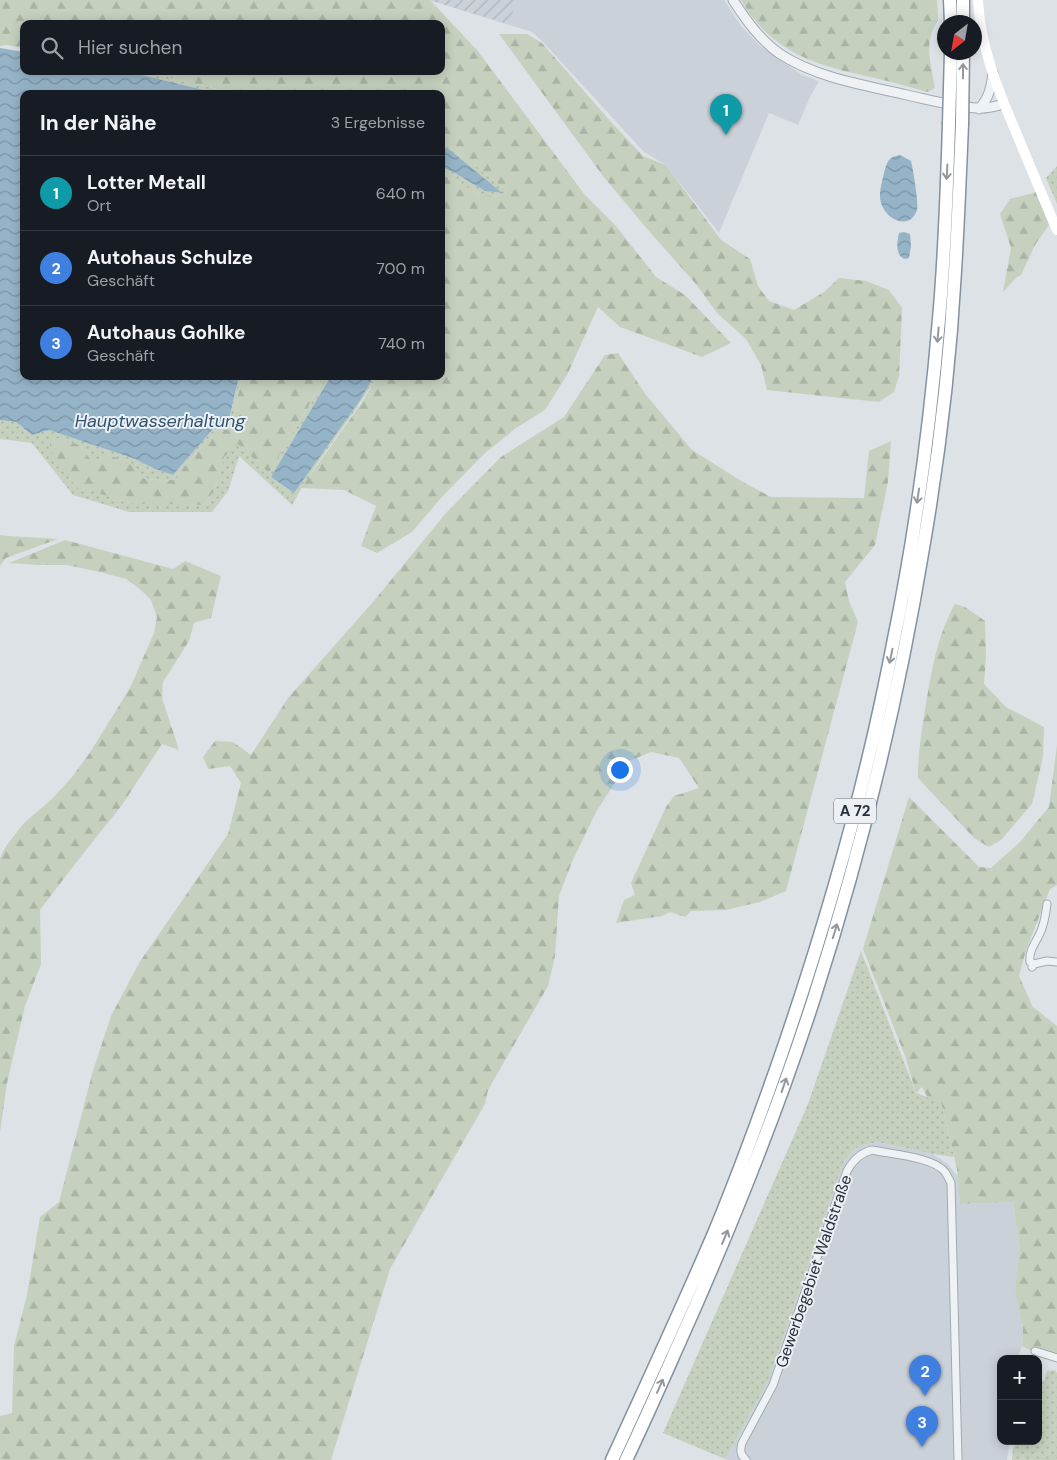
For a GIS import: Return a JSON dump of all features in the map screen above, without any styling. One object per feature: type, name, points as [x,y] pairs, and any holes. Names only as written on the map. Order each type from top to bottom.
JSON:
[{"type":"highway","points":[[950,0],[951,15]]},
{"type":"highway","points":[[962,0],[963,15]]},
{"type":"highway","name":"A 72","points":[[626,1460],[723,1242],[772,1120],[814,997],[864,829],[906,644],[924,546],[935,470],[952,319],[955,271],[955,124],[951,60]]},
{"type":"highway","name":"A 72","points":[[612,1460],[716,1229],[760,1115],[803,993],[852,826],[894,643],[922,468],[939,318],[962,60]]},
{"type":"main road","points":[[978,0],[981,24],[993,73],[1004,104],[1057,230]]},
{"type":"street","points":[[733,0],[748,23],[763,40],[779,53],[821,74],[959,106],[991,108],[1004,104]]},
{"type":"street","points":[[979,108],[990,92],[993,73]]},
{"type":"street","points":[[1047,904],[1042,930],[1032,948],[1030,962],[1033,966],[1047,961],[1057,962]]},
{"type":"street","name":"Gewerbegebiet Waldstraße","points":[[746,1460],[741,1454],[742,1443],[773,1385],[847,1171],[859,1156],[864,1152],[872,1150],[925,1160],[936,1164],[945,1171],[951,1183],[958,1460]]},
{"type":"street","points":[[1035,1351],[1057,1358]]},
{"type":"shaded area","points":[[429,0],[724,0],[741,26],[760,46],[802,75],[819,81],[798,125],[769,113],[719,233],[666,165],[644,152],[532,32]]},
{"type":"shaded area","points":[[429,0],[518,0],[508,24]]},
{"type":"shaded area","points":[[878,1142],[933,1154],[948,1164],[958,1177],[960,1204],[1013,1202],[1020,1250],[1016,1290],[1023,1328],[1022,1346],[1019,1355],[997,1355],[997,1445],[1009,1445],[1007,1460],[725,1459],[769,1379],[843,1163],[851,1152],[862,1145]]},
{"type":"green space","points":[[0,0],[430,0],[477,50],[585,195],[616,226],[656,277],[685,295],[731,343],[702,357],[620,327],[598,307],[567,375],[545,410],[516,428],[484,454],[441,498],[412,532],[377,553],[361,546],[376,506],[344,490],[301,488],[363,401],[375,380],[445,380],[445,175],[482,196],[505,195],[506,190],[471,162],[445,145],[445,90],[221,90],[159,75],[445,75],[445,20],[20,20],[20,47],[0,46]]},
{"type":"green space","points":[[741,0],[937,0],[937,23],[933,29],[929,45],[935,88],[927,92],[841,70],[809,59],[780,43],[766,32],[750,15]]},
{"type":"green space","points":[[499,34],[527,34],[542,43],[643,156],[666,165],[721,240],[750,259],[758,286],[769,301],[794,310],[824,292],[839,278],[866,281],[889,290],[902,308],[899,376],[894,392],[879,402],[767,390],[761,365],[746,339],[718,314],[695,283],[603,176]]},
{"type":"green space","points":[[142,75],[159,75],[221,90],[204,90]]},
{"type":"green space","points":[[445,145],[471,162],[506,190],[505,195],[482,196],[445,175],[445,169],[485,191],[501,193],[445,148]]},
{"type":"green space","points":[[1057,166],[1057,204],[1046,178]]},
{"type":"green space","points":[[1036,192],[1049,225],[1035,245],[1021,275],[1003,292],[1011,248],[1000,214],[1010,199]]},
{"type":"green space","points":[[618,353],[646,395],[692,450],[771,497],[864,498],[869,451],[891,441],[888,482],[875,545],[845,582],[849,601],[858,622],[786,891],[760,902],[726,910],[691,911],[685,917],[670,912],[662,916],[616,923],[624,900],[635,895],[631,883],[666,807],[674,796],[699,788],[679,758],[651,752],[629,761],[596,812],[572,862],[559,896],[555,956],[548,986],[488,1090],[485,1104],[390,1269],[331,1460],[0,1460],[0,1416],[12,1413],[14,1346],[27,1295],[40,1217],[59,1202],[92,1074],[111,1016],[139,963],[228,834],[241,783],[230,766],[208,769],[203,757],[215,741],[233,742],[251,755],[288,698],[373,602],[446,513],[501,457],[564,417],[605,355]]},
{"type":"green space","points":[[238,380],[241,380],[231,429],[215,431],[183,468],[177,479],[164,481],[142,478],[92,461],[79,445],[76,487],[173,503],[204,505],[215,489],[224,457],[238,443],[269,473],[324,380],[329,380],[271,477],[294,493],[361,399],[372,380],[374,380],[301,488],[292,505],[239,456],[228,491],[212,512],[129,512],[73,495],[32,443],[0,439],[0,420],[16,422],[32,435],[49,430],[135,459],[173,475],[213,429],[227,428]]},
{"type":"green space","points":[[241,380],[324,380],[269,473],[238,444],[224,457],[215,489],[204,505],[127,503],[76,487],[50,450],[52,436],[79,445],[92,461],[109,455],[134,465],[142,478],[164,481],[177,479],[183,468],[215,431],[231,429]]},
{"type":"green space","points":[[0,535],[58,539],[6,558],[0,566]]},
{"type":"green space","points":[[65,540],[173,569],[185,561],[221,576],[211,618],[194,623],[189,641],[163,682],[162,698],[179,750],[162,744],[122,805],[40,910],[41,964],[25,1006],[7,1083],[0,1132],[0,858],[6,846],[24,823],[53,798],[89,754],[130,688],[154,633],[157,617],[151,600],[126,579],[67,565],[9,563]]},
{"type":"green space","points":[[955,604],[965,607],[985,621],[986,657],[984,684],[1006,707],[1044,727],[1043,757],[1032,804],[1001,840],[989,847],[974,838],[918,778],[921,736],[932,669],[939,642]]},
{"type":"green space","points":[[1057,745],[1057,885],[1050,889],[1026,950],[1019,976],[1033,1007],[1057,1026],[1057,1357],[1040,1355],[1022,1346],[1023,1328],[1015,1290],[1020,1250],[1013,1202],[960,1204],[957,1169],[941,1102],[928,1098],[922,1087],[916,1093],[905,1056],[863,949],[909,797],[979,867],[991,868],[1020,842],[1049,807]]},
{"type":"green space","points":[[861,951],[916,1093],[941,1102],[954,1157],[878,1142],[862,1145],[851,1152],[843,1163],[769,1379],[725,1459],[663,1433],[808,1104]]},
{"type":"green space","points":[[1055,1370],[1057,1373],[1057,1460],[1012,1460],[1015,1445],[1042,1445],[1042,1382],[1044,1381],[1047,1371]]},
{"type":"water","name":"Hauptwasserhaltung","points":[[0,48],[20,51],[20,75],[142,75],[204,90],[20,90],[20,380],[238,380],[227,428],[213,429],[173,475],[135,459],[49,430],[32,435],[16,422],[0,420]]},
{"type":"water","points":[[445,148],[502,193],[485,191],[445,169]]},
{"type":"water","points":[[900,155],[911,161],[917,201],[917,210],[914,216],[904,221],[898,221],[888,214],[881,203],[880,196],[881,184],[887,163],[893,157]]},
{"type":"water","points":[[899,233],[910,234],[911,246],[909,258],[905,259],[898,252]]},
{"type":"water","name":"Hauptwasserhaltung","points":[[329,380],[372,380],[361,399],[294,493],[271,477]]},
{"type":"place","name":"Lotter Metall","points":[[726,135]]},
{"type":"place","name":"Autohaus Schulze","points":[[925,1396]]},
{"type":"place","name":"Autohaus Gohlke","points":[[922,1447]]}]
